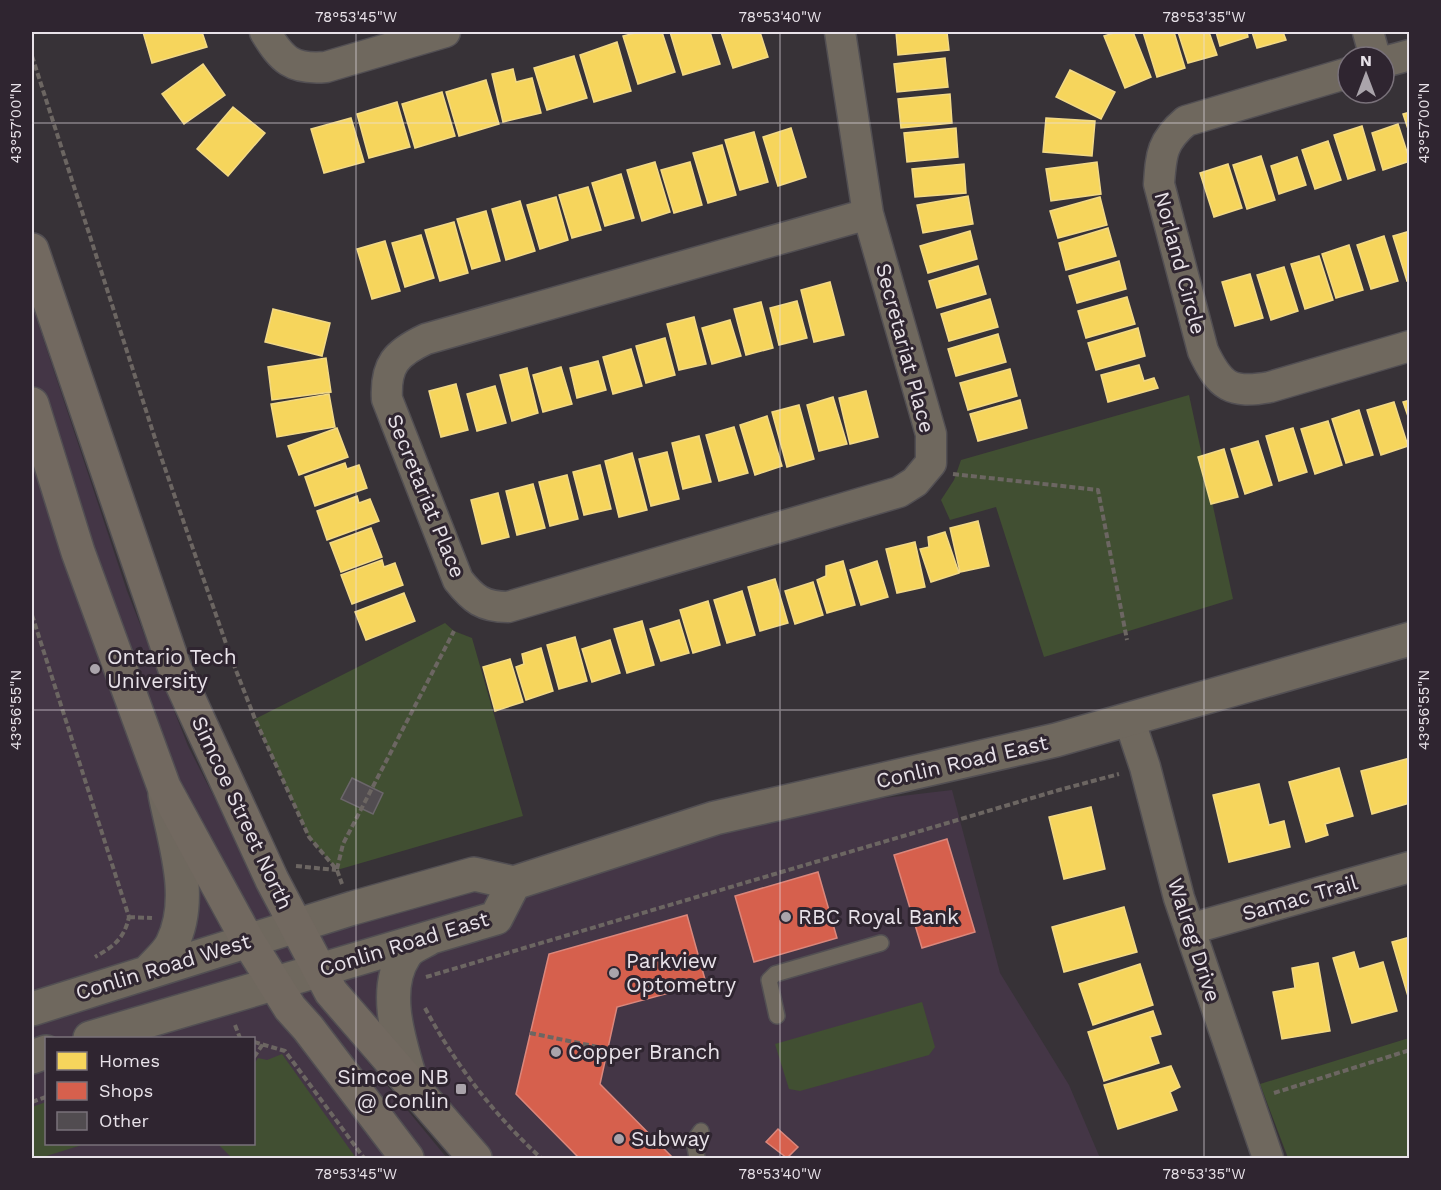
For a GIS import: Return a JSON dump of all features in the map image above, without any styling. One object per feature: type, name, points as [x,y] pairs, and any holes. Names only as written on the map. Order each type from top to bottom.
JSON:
[{"type":"main road","name":"Simcoe Street North","points":[[32,250],[175,669],[272,880],[331,992],[476,1158]]},
{"type":"main road","points":[[32,404],[78,552],[164,788],[248,941],[290,1008],[308,1028],[407,1158]]},
{"type":"street","points":[[265,32],[276,50],[292,64],[306,69],[326,67],[445,32]]},
{"type":"street","points":[[1403,32],[1410,54]]},
{"type":"street","name":"Secretariat Place","points":[[842,33],[868,214],[931,434],[931,463],[915,482],[899,492],[508,607],[490,607],[472,598],[458,580],[387,399],[386,380],[392,363],[408,348],[426,339],[868,214]]},
{"type":"street","name":"Norland Circle","points":[[1336,77],[1186,121],[1169,135],[1160,157],[1159,183],[1203,351],[1213,372],[1228,387],[1248,391],[1270,387],[1410,346]]},
{"type":"street","name":"Conlin Road East","points":[[295,926],[474,874],[514,882],[715,818],[1056,740],[1410,639]]},
{"type":"street","name":"Walreg Drive","points":[[1129,719],[1145,767],[1190,929],[1268,1158]]},
{"type":"street","points":[[148,972],[171,946],[182,920],[183,890],[164,788]]},
{"type":"street","name":"Samac Trail","points":[[1190,929],[1410,867]]},
{"type":"street","name":"Conlin Road East","points":[[275,983],[496,918],[514,882]]},
{"type":"street","name":"Conlin Road West","points":[[32,1009],[295,926]]},
{"type":"street","points":[[413,1088],[399,1036],[394,1005],[396,973],[406,953],[432,936]]},
{"type":"street","points":[[93,1037],[275,983]]},
{"type":"lane","points":[[777,1016],[769,980],[775,974],[881,943]]},
{"type":"lane","points":[[697,1158],[694,1141],[701,1131]]},
{"type":"path","points":[[32,56],[160,454],[230,655],[255,718],[309,837],[337,870]]},
{"type":"path","points":[[953,474],[1098,490],[1127,640]]},
{"type":"path","points":[[32,615],[129,917],[125,935],[111,948],[88,961]]},
{"type":"path","points":[[337,870],[343,844],[454,631]]},
{"type":"path","points":[[395,981],[416,984],[422,979],[484,959],[1127,772]]},
{"type":"path","points":[[272,880],[295,866],[337,870]]},
{"type":"path","points":[[417,1006],[425,1008],[433,1025],[466,1075],[515,1134],[541,1158]]},
{"type":"path","points":[[530,1033],[608,1049]]},
{"type":"path","points":[[255,1042],[285,1051],[364,1158]]},
{"type":"path","points":[[255,1056],[263,1044]]},
{"type":"path","points":[[1264,1096],[1410,1050]]},
{"type":"shaded area","name":"Ontario Tech University","points":[[32,305],[127,591],[188,746],[319,1003],[447,1158],[32,1158]]},
{"type":"shaded area","points":[[952,790],[1000,973],[1069,1085],[1100,1158],[475,1158],[295,926],[514,882],[715,818]]},
{"type":"green space","points":[[1189,395],[1233,599],[1044,657],[996,507],[950,520],[941,500],[954,480],[961,460]]},
{"type":"green space","points":[[445,623],[454,631],[472,638],[523,816],[337,870],[309,837],[255,719]]},
{"type":"green space","points":[[922,1002],[935,1047],[929,1055],[800,1091],[789,1089],[775,1044]]},
{"type":"green space","points":[[1409,1038],[1409,1158],[1288,1158],[1260,1084]]},
{"type":"green space","points":[[282,1054],[356,1158],[232,1158],[219,1145],[255,1145],[255,1062],[258,1058],[267,1060]]},
{"type":"green space","points":[[45,1102],[45,1145],[82,1145],[40,1158],[32,1158],[32,1107]]},
{"type":"building: Homes","points":[[143,32],[202,32],[207,47],[152,63]]},
{"type":"building: Homes","points":[[639,32],[662,32],[675,72],[638,84],[623,36]]},
{"type":"building: Homes","points":[[670,32],[710,32],[720,64],[683,75]]},
{"type":"building: Homes","points":[[721,32],[760,32],[768,57],[733,68]]},
{"type":"building: Homes","points":[[896,32],[947,32],[949,50],[898,55]]},
{"type":"building: Homes","points":[[1117,32],[1133,32],[1151,77],[1125,88],[1104,36]]},
{"type":"building: Homes","points":[[1143,32],[1174,32],[1185,68],[1157,77]]},
{"type":"building: Homes","points":[[1178,32],[1209,32],[1217,55],[1188,63]]},
{"type":"building: Homes","points":[[1216,32],[1247,32],[1248,37],[1220,46]]},
{"type":"building: Homes","points":[[1252,32],[1283,32],[1286,40],[1257,48]]},
{"type":"building: Homes","points":[[617,42],[631,91],[594,102],[580,55]]},
{"type":"building: Homes","points":[[574,56],[587,98],[547,110],[534,68]]},
{"type":"building: Homes","points":[[945,58],[948,87],[897,92],[894,64]]},
{"type":"building: Homes","points":[[203,64],[225,95],[184,124],[162,94]]},
{"type":"building: Homes","points":[[513,69],[516,82],[532,78],[541,113],[503,122],[492,74]]},
{"type":"building: Homes","points":[[1070,70],[1115,92],[1101,119],[1056,97]]},
{"type":"building: Homes","points":[[486,80],[499,124],[459,136],[446,92]]},
{"type":"building: Homes","points":[[442,92],[455,136],[415,148],[402,104]]},
{"type":"building: Homes","points":[[950,94],[952,123],[901,128],[898,99]]},
{"type":"building: Homes","points":[[397,102],[410,147],[369,158],[357,114]]},
{"type":"building: Homes","points":[[233,107],[265,133],[228,176],[197,149]]},
{"type":"building: Homes","points":[[1410,112],[1410,135],[1403,114]]},
{"type":"building: Homes","points":[[351,118],[364,162],[324,173],[311,129]]},
{"type":"building: Homes","points":[[1046,118],[1095,121],[1092,156],[1043,152]]},
{"type":"building: Homes","points":[[1398,124],[1410,161],[1383,170],[1372,133]]},
{"type":"building: Homes","points":[[1362,126],[1375,170],[1348,179],[1334,135]]},
{"type":"building: Homes","points":[[791,128],[806,177],[778,186],[763,137]]},
{"type":"building: Homes","points":[[956,128],[958,157],[907,162],[904,133]]},
{"type":"building: Homes","points":[[754,132],[768,182],[740,190],[725,140]]},
{"type":"building: Homes","points":[[1328,141],[1341,180],[1315,189],[1302,150]]},
{"type":"building: Homes","points":[[722,145],[736,195],[708,203],[693,153]]},
{"type":"building: Homes","points":[[1261,156],[1275,200],[1247,209],[1233,165]]},
{"type":"building: Homes","points":[[1297,157],[1306,185],[1279,194],[1271,166]]},
{"type":"building: Homes","points":[[655,162],[670,212],[642,221],[627,170]]},
{"type":"building: Homes","points":[[690,162],[702,205],[674,213],[661,170]]},
{"type":"building: Homes","points":[[1097,162],[1101,194],[1051,201],[1046,169]]},
{"type":"building: Homes","points":[[964,164],[966,193],[915,197],[912,169]]},
{"type":"building: Homes","points":[[1228,164],[1242,208],[1214,217],[1200,173]]},
{"type":"building: Homes","points":[[621,174],[634,218],[605,226],[592,183]]},
{"type":"building: Homes","points":[[588,187],[601,230],[572,238],[559,195]]},
{"type":"building: Homes","points":[[968,196],[973,224],[923,233],[917,205]]},
{"type":"building: Homes","points":[[556,197],[568,240],[540,249],[527,205]]},
{"type":"building: Homes","points":[[1100,197],[1107,225],[1058,238],[1050,211]]},
{"type":"building: Homes","points":[[520,201],[535,251],[506,260],[492,209]]},
{"type":"building: Homes","points":[[486,211],[500,261],[472,269],[457,219]]},
{"type":"building: Homes","points":[[454,222],[468,273],[440,281],[425,230]]},
{"type":"building: Homes","points":[[1108,228],[1116,256],[1066,270],[1059,243]]},
{"type":"building: Homes","points":[[970,231],[977,259],[928,273],[920,246]]},
{"type":"building: Homes","points":[[1410,231],[1410,280],[1407,281],[1393,236]]},
{"type":"building: Homes","points":[[421,235],[434,278],[405,287],[392,243]]},
{"type":"building: Homes","points":[[1384,236],[1398,281],[1371,289],[1357,245]]},
{"type":"building: Homes","points":[[385,241],[400,291],[372,299],[357,249]]},
{"type":"building: Homes","points":[[1349,245],[1363,290],[1336,298],[1322,254]]},
{"type":"building: Homes","points":[[1319,256],[1333,300],[1305,309],[1291,264]]},
{"type":"building: Homes","points":[[1119,261],[1126,289],[1077,303],[1069,276]]},
{"type":"building: Homes","points":[[978,266],[986,294],[937,308],[929,281]]},
{"type":"building: Homes","points":[[1284,267],[1298,311],[1271,320],[1257,275]]},
{"type":"building: Homes","points":[[1250,274],[1263,318],[1235,326],[1222,282]]},
{"type":"building: Homes","points":[[830,282],[844,335],[814,342],[801,290]]},
{"type":"building: Homes","points":[[1127,297],[1135,324],[1086,338],[1078,311]]},
{"type":"building: Homes","points":[[990,299],[998,327],[949,341],[941,314]]},
{"type":"building: Homes","points":[[797,301],[807,338],[779,345],[770,308]]},
{"type":"building: Homes","points":[[761,302],[773,348],[746,355],[734,309]]},
{"type":"building: Homes","points":[[273,309],[330,323],[322,356],[265,342]]},
{"type":"building: Homes","points":[[694,317],[706,364],[679,370],[667,324]]},
{"type":"building: Homes","points":[[730,320],[741,356],[712,364],[702,328]]},
{"type":"building: Homes","points":[[1138,328],[1145,356],[1096,370],[1088,343]]},
{"type":"building: Homes","points":[[998,334],[1006,362],[956,376],[948,349]]},
{"type":"building: Homes","points":[[665,338],[675,375],[646,383],[636,346]]},
{"type":"building: Homes","points":[[631,349],[642,386],[613,394],[603,357]]},
{"type":"building: Homes","points":[[326,358],[331,392],[272,400],[268,367]]},
{"type":"building: Homes","points":[[598,361],[606,390],[577,398],[570,368]]},
{"type":"building: Homes","points":[[1139,365],[1144,381],[1154,378],[1158,388],[1108,402],[1101,375]]},
{"type":"building: Homes","points":[[561,367],[572,404],[543,412],[533,375]]},
{"type":"building: Homes","points":[[527,368],[538,413],[512,421],[500,375]]},
{"type":"building: Homes","points":[[1010,369],[1017,396],[968,410],[960,383]]},
{"type":"building: Homes","points":[[456,384],[468,430],[441,437],[429,391]]},
{"type":"building: Homes","points":[[495,386],[506,423],[477,431],[467,394]]},
{"type":"building: Homes","points":[[866,391],[878,437],[850,444],[839,398]]},
{"type":"building: Homes","points":[[329,394],[335,427],[277,437],[271,404]]},
{"type":"building: Homes","points":[[833,397],[847,444],[819,451],[807,405]]},
{"type":"building: Homes","points":[[1020,400],[1027,428],[978,441],[970,414]]},
{"type":"building: Homes","points":[[1410,400],[1410,422],[1403,402]]},
{"type":"building: Homes","points":[[1394,402],[1408,446],[1381,455],[1367,410]]},
{"type":"building: Homes","points":[[799,405],[814,459],[787,467],[772,412]]},
{"type":"building: Homes","points":[[1359,410],[1373,455],[1346,463],[1332,419]]},
{"type":"building: Homes","points":[[767,416],[782,466],[755,475],[740,425]]},
{"type":"building: Homes","points":[[1328,421],[1342,465],[1315,474],[1301,429]]},
{"type":"building: Homes","points":[[734,427],[748,473],[719,481],[706,435]]},
{"type":"building: Homes","points":[[337,428],[348,457],[299,475],[288,446]]},
{"type":"building: Homes","points":[[1293,428],[1307,472],[1279,481],[1266,436]]},
{"type":"building: Homes","points":[[699,436],[711,482],[683,489],[672,443]]},
{"type":"building: Homes","points":[[1258,441],[1272,485],[1245,494],[1231,449]]},
{"type":"building: Homes","points":[[1224,449],[1238,497],[1211,504],[1198,457]]},
{"type":"building: Homes","points":[[667,452],[679,499],[651,506],[639,459]]},
{"type":"building: Homes","points":[[632,453],[647,510],[619,517],[605,461]]},
{"type":"building: Homes","points":[[345,463],[347,469],[359,465],[367,488],[315,506],[305,477]]},
{"type":"building: Homes","points":[[600,465],[611,509],[584,515],[573,472]]},
{"type":"building: Homes","points":[[567,475],[578,519],[550,526],[539,482]]},
{"type":"building: Homes","points":[[533,484],[545,528],[517,535],[506,491]]},
{"type":"building: Homes","points":[[498,493],[509,537],[482,544],[471,500]]},
{"type":"building: Homes","points":[[357,496],[359,503],[370,499],[379,521],[327,540],[317,511]]},
{"type":"building: Homes","points":[[978,521],[989,566],[960,572],[950,528]]},
{"type":"building: Homes","points":[[371,528],[382,557],[341,572],[330,543]]},
{"type":"building: Homes","points":[[945,532],[959,573],[931,582],[920,549],[929,547],[928,537]]},
{"type":"building: Homes","points":[[915,542],[925,587],[897,593],[886,549]]},
{"type":"building: Homes","points":[[382,560],[384,567],[395,563],[403,585],[352,604],[341,575]]},
{"type":"building: Homes","points":[[843,561],[855,605],[827,613],[817,580],[826,576],[826,566]]},
{"type":"building: Homes","points":[[877,561],[888,597],[861,605],[850,570]]},
{"type":"building: Homes","points":[[775,579],[788,623],[760,631],[748,587]]},
{"type":"building: Homes","points":[[813,582],[823,615],[795,624],[785,591]]},
{"type":"building: Homes","points":[[742,591],[755,635],[727,643],[714,600]]},
{"type":"building: Homes","points":[[404,593],[415,621],[366,640],[355,612]]},
{"type":"building: Homes","points":[[708,601],[720,645],[693,653],[680,610]]},
{"type":"building: Homes","points":[[679,620],[689,653],[661,661],[650,629]]},
{"type":"building: Homes","points":[[642,621],[654,665],[627,673],[614,629]]},
{"type":"building: Homes","points":[[575,637],[587,681],[559,689],[547,645]]},
{"type":"building: Homes","points":[[610,640],[620,673],[592,682],[582,649]]},
{"type":"building: Homes","points":[[541,648],[553,691],[526,700],[516,667],[524,664],[522,654]]},
{"type":"building: Homes","points":[[510,659],[523,702],[495,711],[483,667]]},
{"type":"building: Homes","points":[[1410,758],[1410,803],[1372,814],[1361,771]]},
{"type":"building: Homes","points":[[1339,768],[1353,816],[1325,824],[1328,835],[1306,842],[1289,782]]},
{"type":"building: Homes","points":[[1259,784],[1269,825],[1284,821],[1290,847],[1229,862],[1213,795]]},
{"type":"building: Homes","points":[[1091,807],[1105,869],[1064,879],[1049,817]]},
{"type":"building: Homes","points":[[1124,907],[1137,952],[1064,972],[1052,927]]},
{"type":"building: Homes","points":[[1410,937],[1410,1003],[1392,942]]},
{"type":"building: Homes","points":[[1354,952],[1359,969],[1383,962],[1397,1011],[1352,1023],[1333,958]]},
{"type":"building: Homes","points":[[1318,963],[1330,1031],[1282,1039],[1273,992],[1295,988],[1292,968]]},
{"type":"building: Homes","points":[[1140,964],[1153,1005],[1093,1025],[1079,984]]},
{"type":"building: Homes","points":[[1153,1011],[1161,1034],[1150,1037],[1159,1063],[1104,1081],[1088,1032]]},
{"type":"building: Homes","points":[[1171,1066],[1180,1087],[1170,1092],[1177,1110],[1118,1129],[1104,1085]]},
{"type":"building: Shops","points":[[947,839],[975,932],[922,948],[894,855]]},
{"type":"building: Shops","name":"RBC Royal Bank","points":[[818,872],[837,938],[754,962],[735,896]]},
{"type":"building: Shops","points":[[687,915],[706,983],[617,1007],[600,1084],[673,1158],[579,1158],[516,1094],[549,954]]},
{"type":"building: Shops","points":[[778,1129],[798,1147],[787,1158],[766,1142]]},
{"type":"building: Other","points":[[352,778],[383,793],[373,814],[341,799]]},
{"type":"place","name":"Ontario Tech University","points":[[95,669]]},
{"type":"place","name":"RBC Royal Bank","points":[[786,917]]},
{"type":"place","name":"Parkview Optometry","points":[[614,973]]},
{"type":"place","name":"Copper Branch","points":[[556,1052]]},
{"type":"place","name":"Simcoe NB @ Conlin","points":[[461,1089]]},
{"type":"place","name":"Subway","points":[[619,1139]]}]
